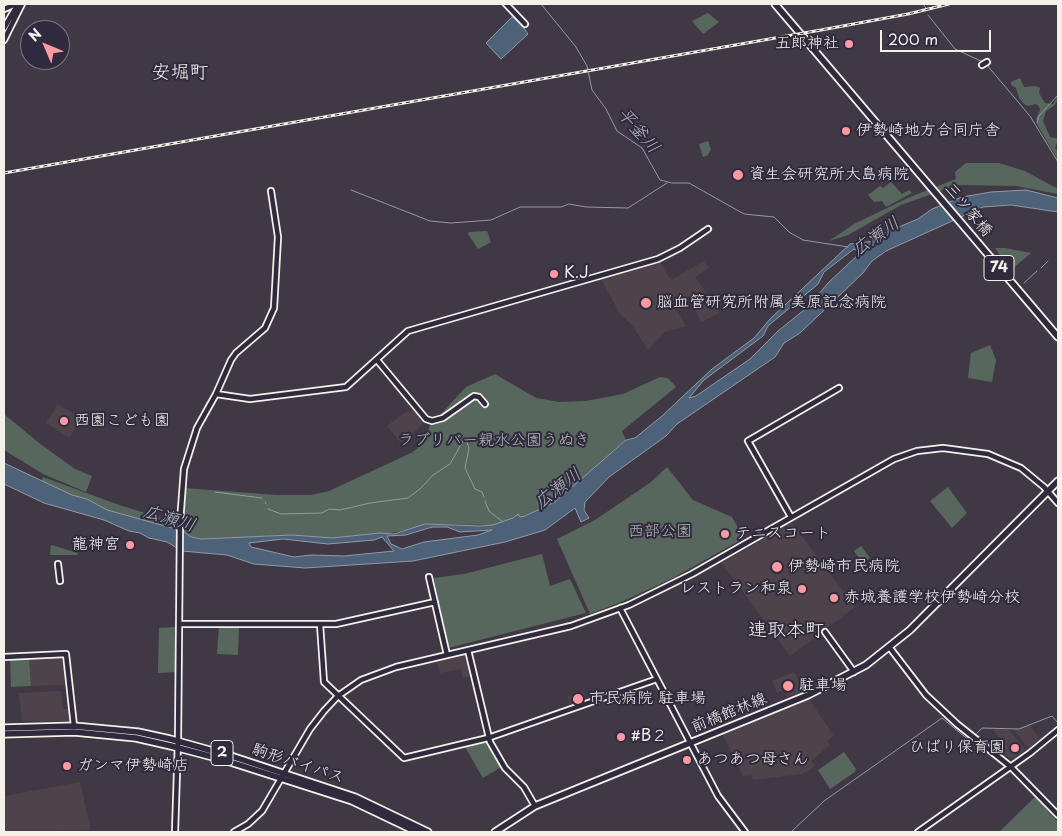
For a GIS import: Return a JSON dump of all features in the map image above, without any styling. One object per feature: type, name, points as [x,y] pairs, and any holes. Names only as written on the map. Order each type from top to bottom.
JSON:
[{"type":"main road","name":"三ツ家橋","points":[[775,4],[1058,337]]},
{"type":"main road","name":"前橋館林線","points":[[496,832],[535,806],[808,695],[854,672],[890,648],[941,600],[1058,481]]},
{"type":"main road","name":"駒形バイパス","points":[[4,728],[74,726],[138,732],[355,797],[428,832]]},
{"type":"main road","name":"駒形バイパス","points":[[4,734],[74,732],[178,744]]},
{"type":"main road","name":"駒形バイパス","points":[[283,776],[352,802],[417,832]]},
{"type":"street","points":[[4,8],[17,4]]},
{"type":"street","points":[[4,27],[17,4]]},
{"type":"street","points":[[4,40],[22,4]]},
{"type":"street","points":[[506,4],[525,24]]},
{"type":"street","points":[[982,65],[987,62]]},
{"type":"street","points":[[175,832],[178,744],[180,522],[184,469],[197,428],[236,353],[265,328],[274,308],[278,237],[271,191]]},
{"type":"street","points":[[216,394],[250,399],[346,388],[408,331],[658,259],[680,248],[708,229]]},
{"type":"street","points":[[377,360],[426,419],[432,421],[443,418],[474,396],[479,397],[485,404]]},
{"type":"street","points":[[791,517],[748,441],[839,388]]},
{"type":"street","points":[[234,832],[248,824],[262,811],[310,729],[338,696],[371,675],[571,626],[620,608],[692,574],[888,461],[911,453],[936,448],[957,448],[988,454],[1021,468],[1048,491],[1058,503]]},
{"type":"street","points":[[58,564],[60,581]]},
{"type":"street","points":[[429,577],[447,655]]},
{"type":"street","points":[[179,624],[320,624],[343,622],[434,602]]},
{"type":"street","points":[[620,608],[718,796],[745,832]]},
{"type":"street","points":[[320,624],[324,682],[404,758],[488,738],[658,680]]},
{"type":"street","points":[[825,632],[854,672]]},
{"type":"street","points":[[890,648],[926,695],[957,724],[1011,767],[1058,815]]},
{"type":"street","points":[[468,650],[488,738],[505,768],[524,787],[535,806]]},
{"type":"street","points":[[4,656],[66,654],[74,726]]},
{"type":"street","points":[[918,832],[1011,767],[1058,730]]},
{"type":"shaded area","name":"脳血管研究所附属 美原記念病院","points":[[659,261],[671,280],[704,261],[709,268],[695,277],[720,313],[701,322],[689,297],[674,306],[686,326],[665,332],[648,350],[632,325],[620,314],[601,279]]},
{"type":"shaded area","name":"西園こども園","points":[[58,404],[81,418],[69,438],[46,423]]},
{"type":"shaded area","points":[[414,409],[426,420],[409,438],[400,442],[387,426],[408,410],[411,412]]},
{"type":"shaded area","points":[[792,523],[855,607],[790,656],[722,563]]},
{"type":"shaded area","points":[[63,656],[68,685],[31,686],[29,658]]},
{"type":"shaded area","points":[[465,656],[470,676],[463,678],[460,669],[440,673],[437,662]]},
{"type":"shaded area","name":"駐車場","points":[[794,672],[804,690],[787,697],[784,690],[777,693],[772,681]]},
{"type":"shaded area","points":[[61,691],[63,709],[70,709],[71,719],[69,721],[22,721],[19,693]]},
{"type":"shaded area","name":"市民病院 駐車場","points":[[584,691],[587,702],[572,707],[568,696]]},
{"type":"shaded area","points":[[809,699],[834,736],[827,741],[830,745],[811,761],[815,766],[802,774],[753,780],[751,775],[743,777],[723,735]]},
{"type":"shaded area","points":[[1029,725],[1040,739],[1028,748],[1014,730]]},
{"type":"shaded area","points":[[993,729],[1009,730],[1025,749],[1014,758],[1007,757],[996,748],[1002,742]]},
{"type":"shaded area","points":[[80,782],[91,830],[4,832],[4,796]]},
{"type":"green space","points":[[708,13],[719,22],[703,34],[692,21]]},
{"type":"green space","points":[[1020,78],[1024,87],[1036,86],[1040,88],[1039,93],[1045,103],[1053,104],[1058,96],[1055,105],[1046,111],[1043,121],[1050,137],[1058,139],[1055,148],[1058,152],[1058,160],[1038,126],[1036,119],[1040,110],[1039,106],[1036,104],[1028,106],[1024,104],[1019,98],[1016,88],[1011,85],[1011,82]]},
{"type":"green space","points":[[708,141],[711,149],[708,155],[703,157],[699,144]]},
{"type":"green space","points":[[966,163],[999,163],[1025,171],[1058,189],[1058,194],[1016,186],[957,185],[901,205],[848,235],[829,241],[854,224],[910,197],[956,179],[955,172]]},
{"type":"green space","points":[[891,182],[902,194],[909,190],[912,193],[886,207],[882,201],[874,202],[868,195],[880,186],[883,188]]},
{"type":"green space","points":[[487,231],[491,242],[478,249],[468,234],[469,232]]},
{"type":"green space","points":[[995,248],[1005,248],[1031,253],[1011,270]]},
{"type":"green space","points":[[990,345],[996,360],[992,382],[968,378],[971,353]]},
{"type":"green space","name":"ラブリバー親水公園うぬき","points":[[495,374],[536,398],[559,402],[586,401],[623,394],[660,377],[668,378],[676,387],[622,431],[626,440],[555,502],[525,516],[493,525],[425,524],[416,528],[391,533],[332,538],[292,535],[201,539],[191,537],[183,531],[184,488],[277,495],[311,495],[329,491],[411,453],[423,444],[433,417],[439,416],[466,387]]},
{"type":"green space","points":[[4,414],[75,469],[92,476],[86,492],[43,474],[4,450]]},
{"type":"green space","name":"西部公園","points":[[667,467],[693,500],[732,517],[744,538],[671,579],[590,614],[557,539],[595,520],[651,482]]},
{"type":"green space","points":[[43,477],[119,505],[178,523],[178,530],[107,510],[87,499],[72,495],[41,481]]},
{"type":"green space","points":[[948,487],[967,513],[952,528],[930,501]]},
{"type":"green space","points":[[51,545],[78,553],[77,555],[50,555]]},
{"type":"green space","points":[[861,546],[870,558],[863,563],[854,551]]},
{"type":"green space","points":[[542,554],[550,586],[570,579],[586,613],[448,648],[434,578],[464,574]]},
{"type":"green space","points":[[219,626],[239,626],[238,655],[217,654]]},
{"type":"green space","points":[[175,627],[178,630],[176,672],[158,673],[159,628]]},
{"type":"green space","points":[[10,658],[29,658],[31,686],[11,687]]},
{"type":"green space","points":[[485,741],[501,767],[483,778],[465,747]]},
{"type":"green space","points":[[844,752],[856,769],[855,772],[830,789],[818,770]]},
{"type":"green space","points":[[1035,797],[1058,822],[1058,832],[999,832]]},
{"type":"water","points":[[512,17],[520,23],[528,34],[501,59],[486,43]]},
{"type":"water","points":[[1026,190],[1058,198],[1058,212],[1011,205],[983,207],[886,251],[872,261],[863,273],[800,333],[784,343],[775,357],[677,424],[666,436],[609,477],[585,502],[584,510],[589,518],[581,522],[575,508],[545,530],[505,542],[413,561],[305,568],[254,564],[227,555],[182,551],[167,542],[149,538],[104,520],[44,503],[4,484],[4,463],[72,495],[87,499],[107,510],[183,531],[191,537],[201,539],[292,535],[332,538],[380,533],[394,534],[425,524],[493,525],[513,518],[518,514],[520,517],[525,516],[555,502],[626,440],[635,438],[662,416],[712,369],[754,338],[770,319],[850,244],[875,241],[883,237],[882,234],[918,219],[932,209],[962,197],[991,192]],"holes":[[[854,249],[861,252],[828,283],[809,306],[778,331],[750,359],[696,396],[689,398],[704,380],[763,336],[768,326],[818,284],[824,272]],[[432,527],[447,527],[460,532],[492,530],[478,535],[424,542],[402,549],[391,544],[387,536],[406,535]],[[382,537],[394,551],[344,556],[311,555],[294,557],[251,547],[249,543],[283,539],[328,544],[374,540]]]},
{"type":"waterway","name":"平釜川","points":[[541,4],[576,47],[587,66],[592,90],[606,109],[617,131],[642,148],[660,180],[672,183],[689,183],[744,214],[774,217],[789,232],[803,240],[848,247]]},
{"type":"waterway","points":[[923,4],[926,8]]},
{"type":"waterway","points":[[928,15],[955,49],[983,62]]},
{"type":"waterway","points":[[986,64],[1030,116],[1058,162]]},
{"type":"waterway","points":[[1037,123],[1039,116],[1058,95]]},
{"type":"waterway","points":[[351,190],[430,221],[451,223],[491,220],[520,207],[561,207],[569,204],[586,207],[628,208],[667,183]]},
{"type":"waterway","points":[[1041,268],[1048,261]]},
{"type":"waterway","points":[[1024,283],[1037,271]]},
{"type":"waterway","points":[[268,509],[281,514],[322,513],[329,509],[340,510],[370,503],[408,498],[433,475],[450,464],[464,439],[466,439],[469,448],[465,468],[475,489],[482,492],[484,497]]},
{"type":"waterway","points":[[215,492],[262,498]]},
{"type":"waterway","points":[[485,501],[489,511],[503,522]]},
{"type":"waterway","points":[[977,733],[982,728],[1019,729],[1052,716],[1058,723]]},
{"type":"waterway","points":[[791,832],[824,801],[942,718],[970,741]]},
{"type":"railway","points":[[4,173],[821,30],[908,14],[949,4]]},
{"type":"place","name":"五郎神社","points":[[849,44]]},
{"type":"place","name":"伊勢崎地方合同庁舎","points":[[846,131]]},
{"type":"place","name":"資生会研究所大島病院","points":[[738,175]]},
{"type":"place","name":"K.J","points":[[554,274]]},
{"type":"place","name":"脳血管研究所附属 美原記念病院","points":[[646,303]]},
{"type":"place","name":"西園こども園","points":[[64,421]]},
{"type":"place","name":"テニスコート","points":[[725,534]]},
{"type":"place","name":"龍神宮","points":[[130,545]]},
{"type":"place","name":"伊勢崎市民病院","points":[[777,567]]},
{"type":"place","name":"レストラン和泉","points":[[802,589]]},
{"type":"place","name":"赤城養護学校伊勢崎分校","points":[[834,598]]},
{"type":"place","name":"駐車場","points":[[788,686]]},
{"type":"place","name":"市民病院 駐車場","points":[[578,699]]},
{"type":"place","name":"#B２","points":[[621,737]]},
{"type":"place","name":"ひばり保育園","points":[[1015,748]]},
{"type":"place","name":"あつあつ母さん","points":[[687,760]]},
{"type":"place","name":"ガンマ伊勢崎店","points":[[67,766]]},
{"type":"district","name":"安堀町","points":[[180,73]]},
{"type":"district","name":"連取本町","points":[[786,631]]},
{"type":"water label","name":"広瀬川","points":[[876,237]]},
{"type":"water label","name":"広瀬川","points":[[558,489]]},
{"type":"water label","name":"広瀬川","points":[[169,519]]}]
